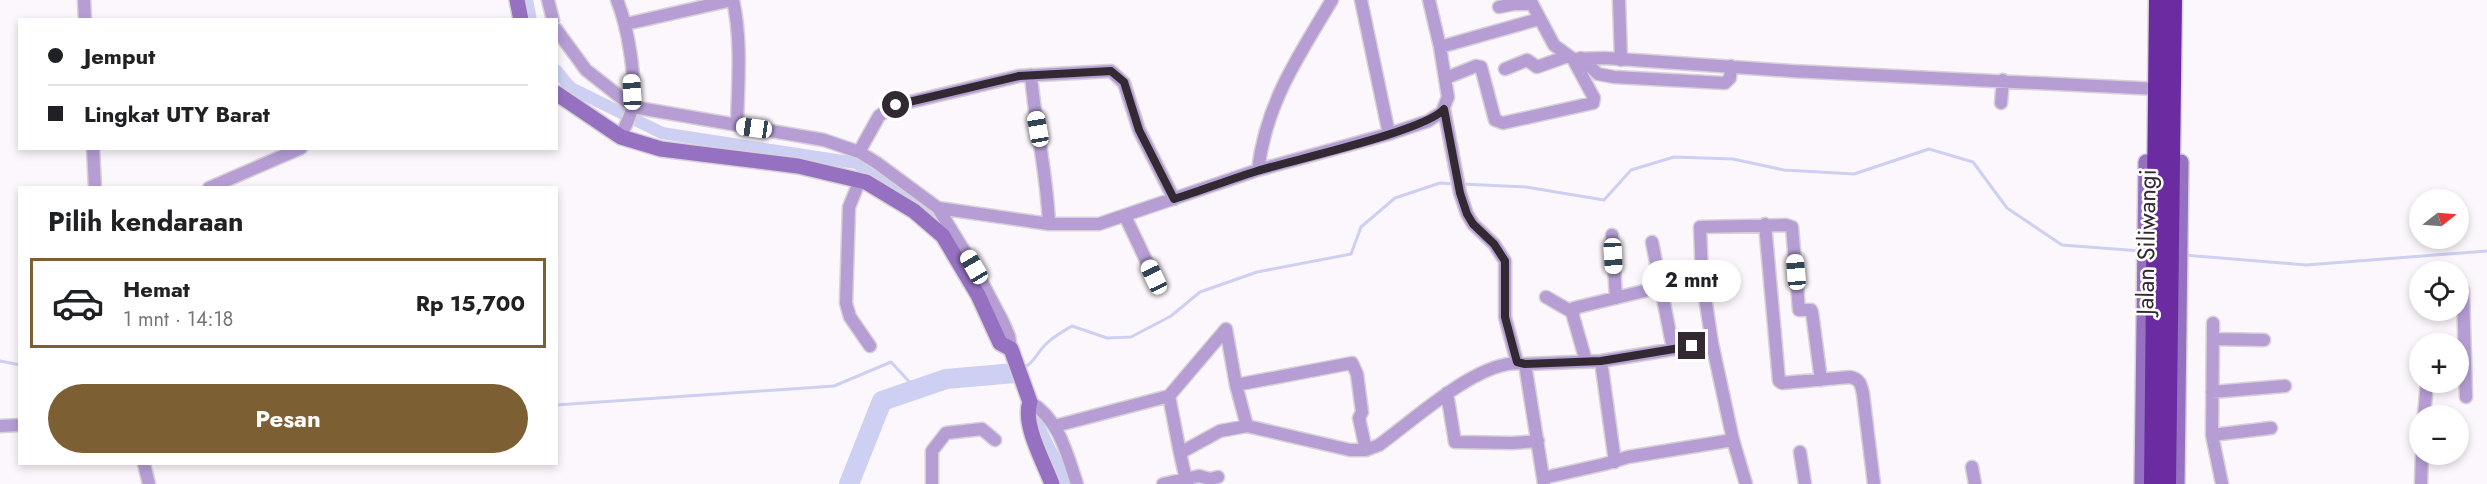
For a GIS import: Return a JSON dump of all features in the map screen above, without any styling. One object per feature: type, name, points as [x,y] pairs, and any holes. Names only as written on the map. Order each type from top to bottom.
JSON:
[{"type":"highway","points":[[2148,0],[2152,89]]},
{"type":"highway","name":"Jalan Siliwangi","points":[[2158,0],[2152,89],[2164,162]]},
{"type":"highway","name":"Jalan Siliwangi","points":[[2152,484],[2162,296],[2164,162],[2173,0]]},
{"type":"highway","points":[[2164,162],[2183,0]]},
{"type":"highway","name":"Jalan Siliwangi","points":[[2162,296],[2167,484]]},
{"type":"street","points":[[84,0],[85,18]]},
{"type":"street","points":[[517,0],[521,18]]},
{"type":"street","points":[[548,0],[552,18]]},
{"type":"street","points":[[618,0],[626,24],[631,63],[631,111],[622,132]]},
{"type":"street","points":[[626,24],[733,0],[738,23],[739,52],[737,125]]},
{"type":"street","points":[[1258,171],[1265,129],[1273,106],[1296,59],[1332,0]]},
{"type":"street","points":[[1360,0],[1389,134]]},
{"type":"street","points":[[558,97],[622,132],[661,149],[869,174],[938,208],[1049,224],[1099,224],[1258,171],[1389,134],[1435,118],[1444,109],[1448,97],[1430,0]]},
{"type":"street","points":[[1619,0],[1621,60]]},
{"type":"street","points":[[1499,7],[1531,2],[1554,45],[1606,76],[1725,83],[1730,78],[1731,66]]},
{"type":"street","points":[[1440,47],[1539,19]]},
{"type":"street","points":[[558,32],[586,70],[631,111],[737,125],[824,140],[859,152],[869,174],[943,236],[1008,349],[1029,398],[1055,426],[1077,484]]},
{"type":"street","points":[[1446,78],[1476,66],[1481,67],[1495,120],[1503,123],[1593,103],[1593,97],[1574,58]]},
{"type":"street","points":[[1505,69],[1527,60],[1537,67],[1574,58],[2152,89]]},
{"type":"street","points":[[1682,80],[1683,63]]},
{"type":"street","points":[[859,152],[879,116],[890,107],[994,81],[1031,75],[1104,70],[1117,74],[1126,88],[1139,130],[1174,199]]},
{"type":"street","points":[[1031,75],[1034,109],[1046,175],[1049,224]]},
{"type":"street","points":[[2001,103],[2003,80]]},
{"type":"street","points":[[1444,109],[1460,193],[1467,214],[1473,224],[1504,256],[1506,267],[1505,317],[1521,363],[1538,441],[1543,481],[1628,457],[1733,440]]},
{"type":"street","points":[[93,150],[96,186]]},
{"type":"street","points":[[214,186],[296,150]]},
{"type":"street","points":[[869,174],[849,207],[845,292],[850,317],[870,346]]},
{"type":"street","points":[[938,208],[974,267],[1003,322],[1009,336],[1008,349]]},
{"type":"street","points":[[1125,216],[1154,277]]},
{"type":"street","points":[[1765,224],[1779,381],[1782,384],[1850,377],[1862,384],[1874,484]]},
{"type":"street","points":[[1746,484],[1733,440],[1712,343],[1702,277],[1701,227],[1765,224],[1792,227],[1799,310],[1811,310],[1812,312],[1821,380]]},
{"type":"street","points":[[1612,235],[1616,298]]},
{"type":"street","points":[[1652,242],[1673,349]]},
{"type":"street","points":[[1572,312],[1576,307],[1702,277]]},
{"type":"street","points":[[2142,484],[2162,296]]},
{"type":"street","points":[[2162,296],[2176,484]]},
{"type":"street","points":[[1546,297],[1572,312],[1586,361]]},
{"type":"street","points":[[2213,323],[2212,435],[2222,484]]},
{"type":"street","points":[[1055,426],[1169,396],[1226,329],[1236,385],[1247,426]]},
{"type":"street","points":[[2213,339],[2264,340]]},
{"type":"street","points":[[1180,453],[1220,431],[1247,426],[1350,450],[1366,450],[1388,438],[1471,377],[1521,363],[1601,361],[1712,343]]},
{"type":"street","points":[[1601,361],[1615,462]]},
{"type":"street","points":[[1236,385],[1352,363],[1362,412],[1359,418],[1366,450]]},
{"type":"street","points":[[2212,392],[2285,386]]},
{"type":"street","points":[[1447,393],[1455,442],[1538,441]]},
{"type":"street","points":[[2466,393],[2466,397]]},
{"type":"street","points":[[1169,396],[1186,482]]},
{"type":"street","points":[[1029,398],[1029,424],[1052,484]]},
{"type":"street","points":[[0,426],[18,425]]},
{"type":"street","points":[[2212,435],[2271,428]]},
{"type":"street","points":[[932,484],[932,451],[945,433],[982,429],[995,440]]},
{"type":"street","points":[[1800,452],[1805,484]]},
{"type":"street","points":[[144,465],[149,484]]},
{"type":"street","points":[[2421,484],[2422,465]]},
{"type":"street","points":[[1972,467],[1975,484]]},
{"type":"street","points":[[1163,484],[1186,482],[1200,476],[1210,479],[1218,477]]},
{"type":"waterway","points":[[527,0],[531,18]]},
{"type":"waterway","points":[[558,72],[571,88],[662,133],[856,163],[910,196],[943,229]]},
{"type":"waterway","points":[[1462,184],[1526,187],[1604,200],[1631,170],[1674,157],[1733,159],[1784,170],[1854,174],[1929,149],[1973,162],[2007,208],[2062,245],[2141,251]]},
{"type":"waterway","points":[[1024,368],[1033,361],[1050,340],[1072,326],[1107,338],[1131,337],[1171,316],[1200,292],[1257,272],[1351,254],[1361,227],[1395,198],[1440,183],[1456,184]]},
{"type":"waterway","points":[[2184,255],[2306,265],[2487,251]]},
{"type":"waterway","points":[[0,361],[18,365]]},
{"type":"waterway","points":[[558,405],[834,386],[891,362],[916,389]]},
{"type":"waterway","points":[[849,484],[882,401],[946,379],[1015,373]]},
{"type":"waterway","points":[[1031,411],[1067,484]]},
{"type":"route","points":[[896,105],[1019,76],[1111,71],[1124,82],[1139,130],[1174,199],[1258,171],[1389,134],[1435,118],[1444,109],[1460,193],[1467,214],[1473,224],[1504,256],[1506,326],[1517,362],[1525,364],[1601,361],[1692,346]]}]
